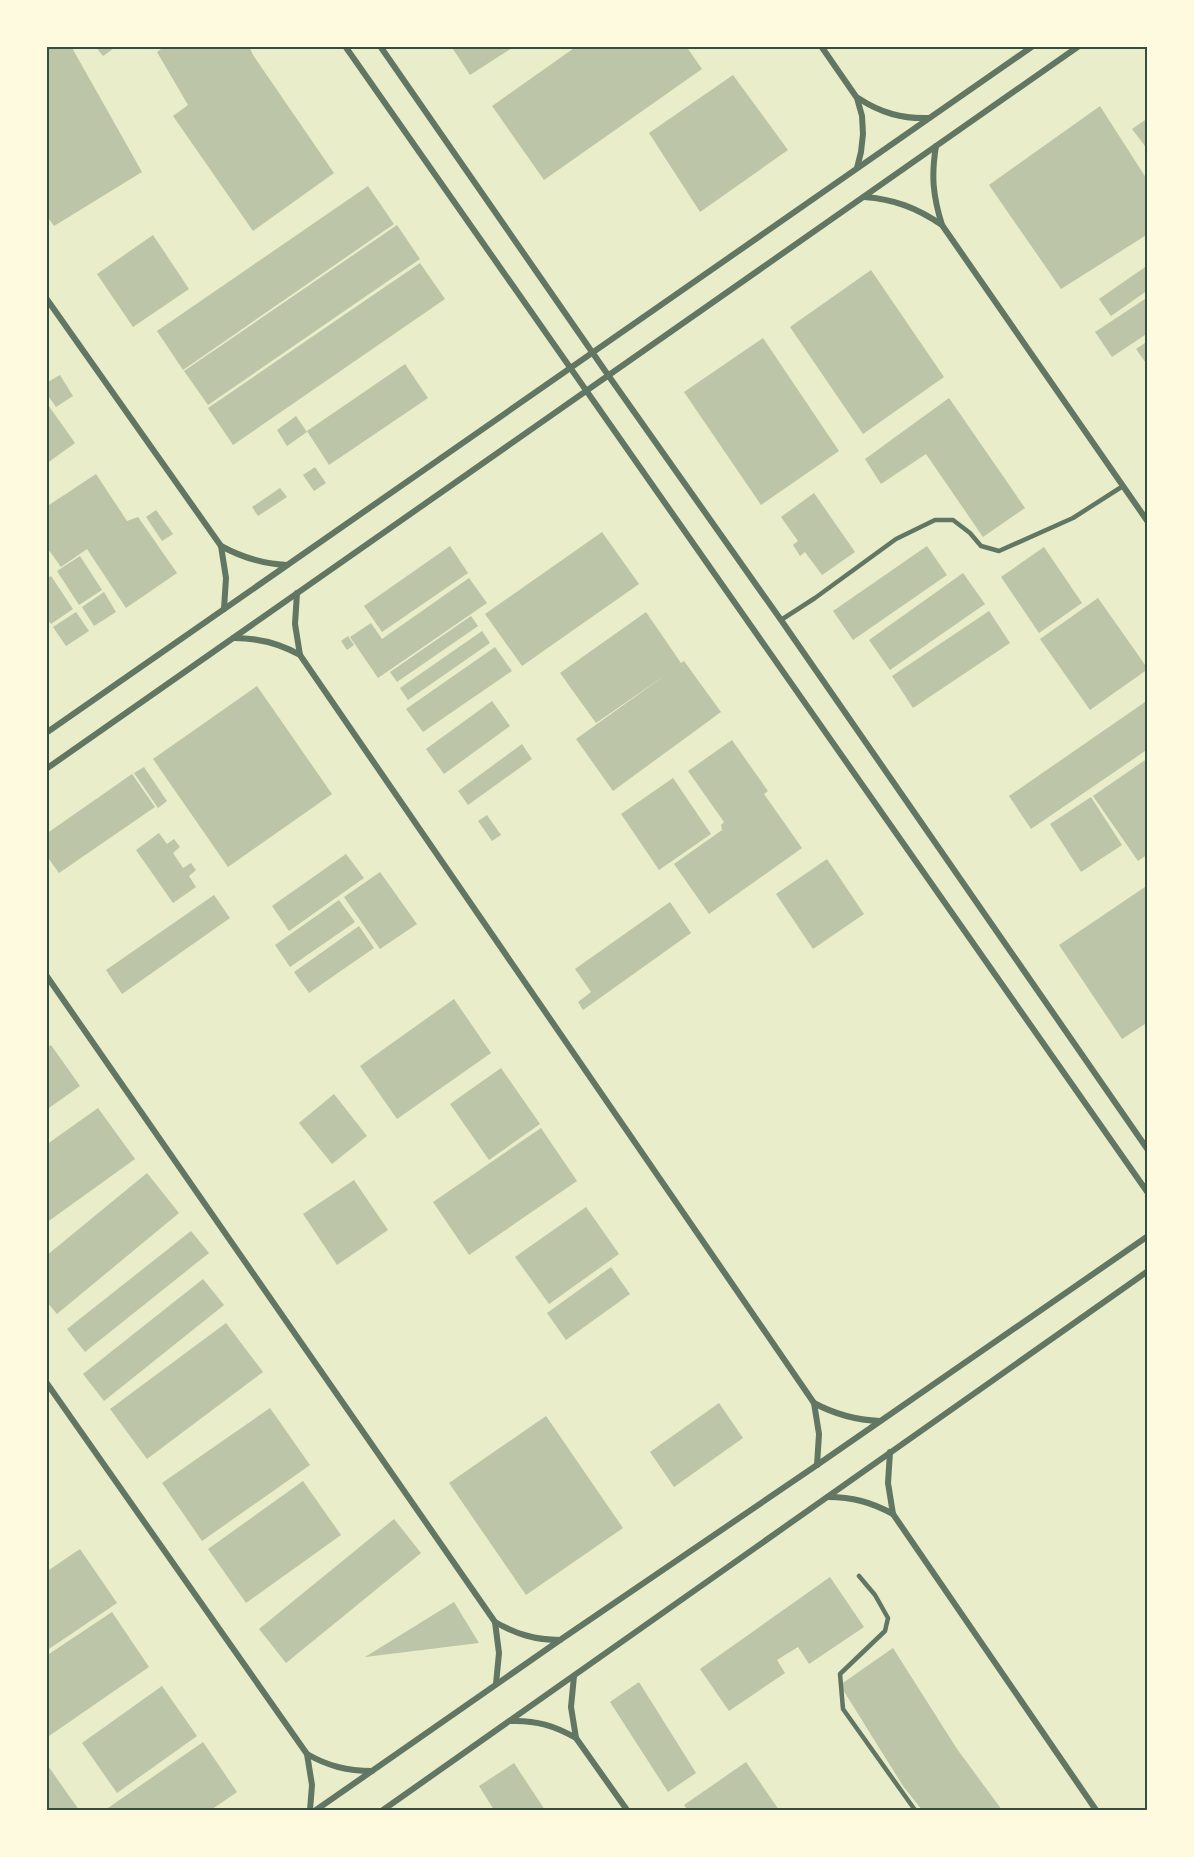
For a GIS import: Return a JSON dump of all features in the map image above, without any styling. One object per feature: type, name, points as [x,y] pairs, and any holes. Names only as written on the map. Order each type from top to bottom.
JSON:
[{"type":"street","points":[[345,46],[1148,1193]]},
{"type":"street","points":[[380,46],[1146,1147]]},
{"type":"street","points":[[822,46],[857,98],[862,116],[861,152],[856,169]]},
{"type":"street","points":[[46,733],[1032,46]]},
{"type":"street","points":[[46,769],[1079,46]]},
{"type":"street","points":[[857,98],[891,115],[929,118]]},
{"type":"street","points":[[936,146],[933,186],[942,225],[1148,522]]},
{"type":"street","points":[[863,197],[905,204],[942,225]]},
{"type":"street","points":[[46,298],[221,546],[253,561],[288,565]]},
{"type":"street","points":[[221,546],[226,578],[224,609]]},
{"type":"street","points":[[297,593],[295,624],[300,655],[814,1403],[819,1434],[817,1465]]},
{"type":"street","points":[[234,638],[268,641],[300,655]]},
{"type":"street","points":[[46,975],[495,1622],[526,1637],[561,1640]]},
{"type":"street","points":[[316,1810],[1148,1236]]},
{"type":"street","points":[[384,1810],[1148,1270]]},
{"type":"street","points":[[46,1382],[307,1754],[322,1763],[338,1768],[373,1771]]},
{"type":"street","points":[[814,1403],[846,1418],[881,1421]]},
{"type":"street","points":[[890,1452],[888,1483],[893,1514],[1096,1810]]},
{"type":"street","points":[[826,1497],[861,1500],[877,1505],[893,1514]]},
{"type":"street","points":[[495,1622],[499,1653],[496,1684]]},
{"type":"street","points":[[574,1676],[571,1707],[576,1738],[627,1810]]},
{"type":"street","points":[[510,1721],[545,1724],[576,1738]]},
{"type":"street","points":[[307,1754],[312,1785],[309,1810]]},
{"type":"lane","points":[[781,620],[896,539],[935,520],[953,520],[981,546],[999,551],[1073,518],[1123,486]]},
{"type":"lane","points":[[859,1576],[888,1618],[885,1631],[840,1674],[843,1709],[915,1810]]},
{"type":"building","points":[[46,46],[71,46],[142,172],[54,226],[46,215]]},
{"type":"building","points":[[95,46],[117,46],[103,56]]},
{"type":"building","points":[[165,46],[249,46],[334,173],[253,231],[173,116],[188,105],[157,52]]},
{"type":"building","points":[[451,46],[515,46],[470,75]]},
{"type":"building","points":[[577,46],[686,46],[702,69],[544,180],[492,106]]},
{"type":"building","points":[[733,75],[788,150],[700,212],[649,133]]},
{"type":"building","points":[[1100,106],[1148,181],[1148,234],[1061,289],[989,185]]},
{"type":"building","points":[[1148,118],[1148,150],[1132,129]]},
{"type":"building","points":[[368,186],[394,224],[183,370],[157,331]]},
{"type":"building","points":[[397,225],[420,259],[208,405],[184,371]]},
{"type":"building","points":[[153,235],[189,289],[133,327],[97,274]]},
{"type":"building","points":[[420,263],[445,299],[233,445],[208,408]]},
{"type":"building","points":[[1148,265],[1148,290],[1111,316],[1099,299]]},
{"type":"building","points":[[871,270],[944,377],[863,434],[790,327]]},
{"type":"building","points":[[1148,297],[1148,333],[1112,357],[1095,332]]},
{"type":"building","points":[[763,338],[839,451],[761,505],[684,392]]},
{"type":"building","points":[[1148,341],[1148,366],[1136,349]]},
{"type":"building","points":[[405,364],[428,398],[329,465],[307,431]]},
{"type":"building","points":[[60,375],[73,396],[56,407],[46,393],[46,383]]},
{"type":"building","points":[[949,398],[1025,508],[983,537],[926,454],[881,484],[865,459]]},
{"type":"building","points":[[46,402],[75,443],[46,464]]},
{"type":"building","points":[[296,416],[307,432],[287,446],[277,430]]},
{"type":"building","points":[[315,467],[326,483],[314,491],[303,475]]},
{"type":"building","points":[[96,474],[127,521],[138,517],[177,573],[126,608],[87,549],[61,567],[46,546],[46,507]]},
{"type":"building","points":[[280,488],[287,497],[258,516],[252,507]]},
{"type":"building","points":[[814,493],[855,552],[822,575],[805,552],[800,556],[793,545],[798,541],[781,517]]},
{"type":"building","points":[[156,510],[173,534],[162,541],[146,517]]},
{"type":"building","points":[[602,532],[639,584],[522,666],[485,614]]},
{"type":"building","points":[[450,546],[468,573],[382,632],[364,606]]},
{"type":"building","points":[[927,546],[947,575],[853,640],[833,611]]},
{"type":"building","points":[[1044,547],[1082,603],[1039,633],[1001,577]]},
{"type":"building","points":[[80,556],[102,590],[79,605],[57,571]]},
{"type":"building","points":[[963,573],[985,604],[890,670],[869,640]]},
{"type":"building","points":[[51,576],[73,609],[51,624],[46,618],[46,579]]},
{"type":"building","points":[[469,578],[487,603],[378,678],[350,637],[371,623],[382,639]]},
{"type":"building","points":[[104,592],[116,612],[94,626],[82,607]]},
{"type":"building","points":[[1098,598],[1148,669],[1090,710],[1040,639]]},
{"type":"building","points":[[989,611],[1010,643],[913,708],[892,676]]},
{"type":"building","points":[[76,612],[89,631],[66,646],[53,627]]},
{"type":"building","points":[[646,612],[681,663],[684,661],[721,712],[613,791],[576,739],[667,674],[596,723],[560,673]]},
{"type":"building","points":[[471,616],[478,626],[397,682],[390,672]]},
{"type":"building","points":[[482,631],[490,643],[408,700],[400,688]]},
{"type":"building","points":[[348,636],[354,645],[347,650],[341,641]]},
{"type":"building","points":[[495,647],[512,671],[423,732],[406,709]]},
{"type":"building","points":[[257,686],[332,794],[228,867],[153,759]]},
{"type":"building","points":[[1148,700],[1148,749],[1031,829],[1009,796]]},
{"type":"building","points":[[492,701],[510,726],[444,774],[426,749]]},
{"type":"building","points":[[732,740],[768,791],[764,794],[802,848],[709,914],[674,864],[722,830],[721,825],[724,822],[688,771]]},
{"type":"building","points":[[522,744],[532,759],[468,805],[458,791]]},
{"type":"building","points":[[1148,758],[1148,854],[1138,861],[1093,796]]},
{"type":"building","points":[[144,767],[167,801],[158,808],[134,773]]},
{"type":"building","points":[[132,774],[155,807],[59,873],[46,855],[46,834]]},
{"type":"building","points":[[673,778],[711,834],[659,870],[621,814]]},
{"type":"building","points":[[1091,797],[1122,845],[1081,872],[1050,824]]},
{"type":"building","points":[[487,815],[501,835],[492,841],[478,821]]},
{"type":"building","points":[[159,833],[167,844],[174,839],[180,847],[173,853],[183,868],[191,863],[196,870],[189,876],[196,887],[173,903],[136,850]]},
{"type":"building","points":[[346,854],[364,878],[289,931],[272,906]]},
{"type":"building","points":[[827,859],[864,914],[813,949],[776,894]]},
{"type":"building","points":[[380,872],[417,924],[380,949],[344,897]]},
{"type":"building","points":[[1148,885],[1148,1022],[1122,1039],[1059,945]]},
{"type":"building","points":[[214,895],[230,918],[122,994],[106,970]]},
{"type":"building","points":[[339,900],[355,922],[290,967],[275,945]]},
{"type":"building","points":[[670,902],[691,933],[583,1010],[578,1002],[591,992],[575,969]]},
{"type":"building","points":[[359,926],[374,948],[309,993],[294,972]]},
{"type":"building","points":[[454,999],[491,1053],[397,1119],[360,1066]]},
{"type":"building","points":[[51,1045],[80,1086],[46,1110],[46,1048]]},
{"type":"building","points":[[501,1068],[540,1124],[489,1160],[450,1104]]},
{"type":"building","points":[[334,1094],[367,1136],[332,1164],[299,1123]]},
{"type":"building","points":[[98,1108],[135,1159],[46,1223],[46,1145]]},
{"type":"building","points":[[541,1128],[577,1181],[469,1255],[433,1202]]},
{"type":"building","points":[[147,1173],[179,1213],[57,1314],[46,1301],[46,1256]]},
{"type":"building","points":[[354,1180],[388,1230],[337,1265],[303,1214]]},
{"type":"building","points":[[586,1207],[619,1254],[549,1304],[515,1257]]},
{"type":"building","points":[[191,1231],[209,1253],[85,1352],[67,1329]]},
{"type":"building","points":[[611,1267],[630,1294],[566,1340],[547,1313]]},
{"type":"building","points":[[203,1279],[224,1305],[104,1401],[83,1374]]},
{"type":"building","points":[[226,1323],[263,1372],[147,1459],[110,1409]]},
{"type":"building","points":[[719,1403],[743,1438],[674,1487],[650,1452]]},
{"type":"building","points":[[270,1408],[310,1465],[202,1541],[162,1483]]},
{"type":"building","points":[[546,1416],[623,1528],[526,1595],[449,1483]]},
{"type":"building","points":[[303,1481],[341,1535],[246,1603],[208,1549]]},
{"type":"building","points":[[394,1519],[421,1553],[286,1663],[259,1629]]},
{"type":"building","points":[[80,1549],[117,1603],[46,1651],[46,1572]]},
{"type":"building","points":[[830,1577],[864,1627],[809,1664],[798,1647],[777,1660],[785,1673],[729,1711],[700,1669]]},
{"type":"building","points":[[454,1602],[479,1643],[365,1657]]},
{"type":"building","points":[[112,1612],[149,1667],[49,1736],[46,1732],[46,1656]]},
{"type":"building","points":[[893,1648],[957,1749],[1002,1810],[922,1810],[903,1786],[840,1685]]},
{"type":"building","points":[[639,1682],[696,1773],[668,1792],[610,1702]]},
{"type":"building","points":[[162,1686],[197,1736],[117,1793],[82,1743]]},
{"type":"building","points":[[203,1742],[237,1792],[211,1810],[109,1810],[108,1808]]},
{"type":"building","points":[[746,1762],[779,1810],[688,1810],[684,1805]]},
{"type":"building","points":[[46,1763],[79,1810],[46,1810]]},
{"type":"building","points":[[514,1763],[545,1810],[494,1810],[479,1786]]}]
